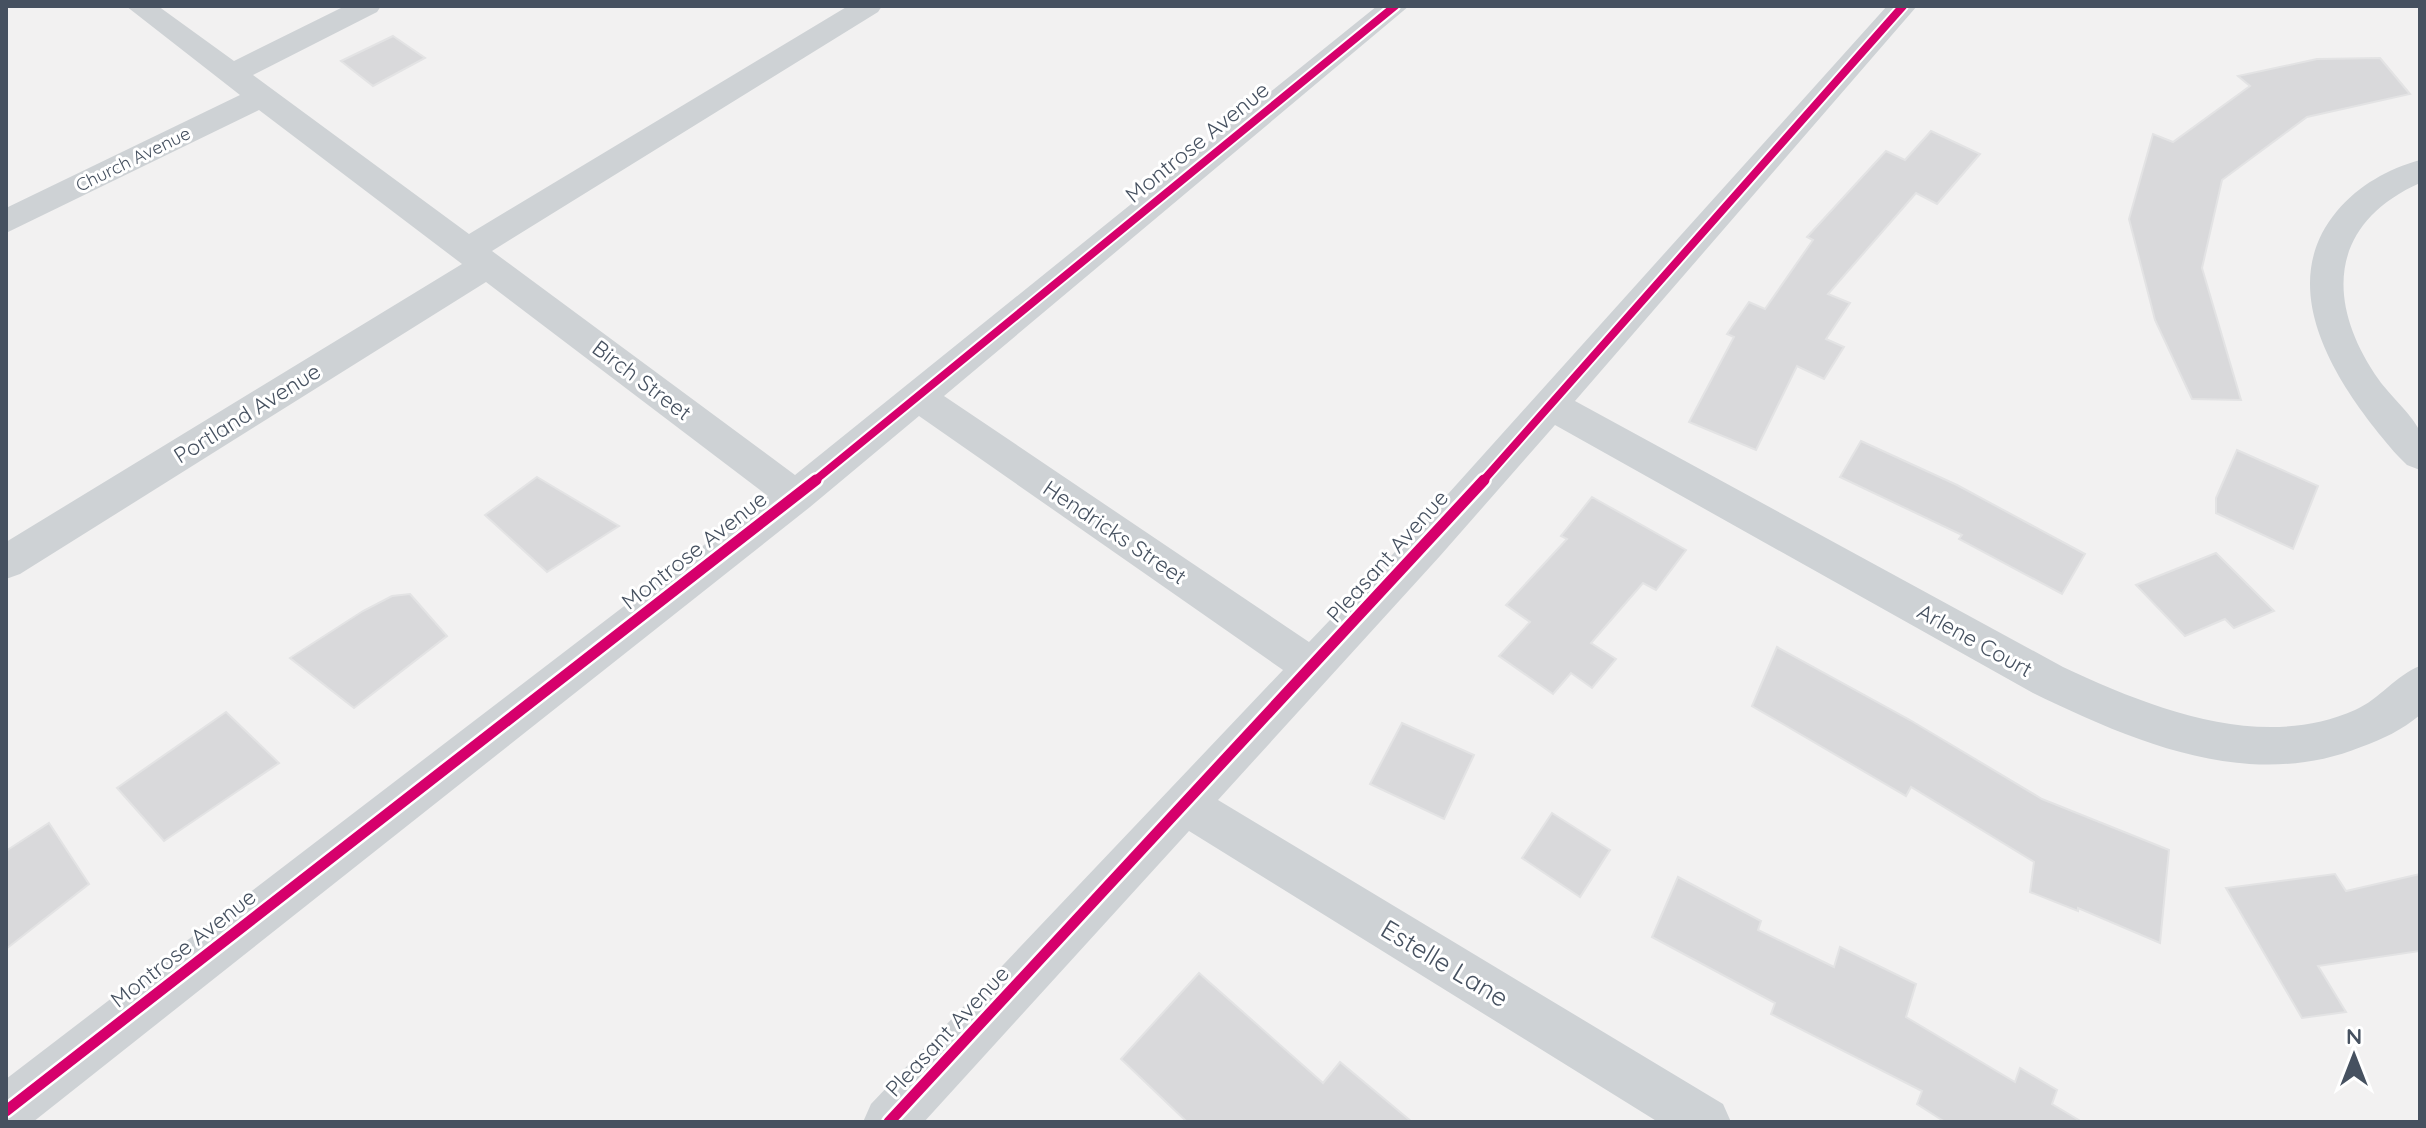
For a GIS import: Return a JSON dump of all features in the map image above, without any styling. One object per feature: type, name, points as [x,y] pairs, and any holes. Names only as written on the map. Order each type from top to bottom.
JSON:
[{"type":"street","points":[[140,6],[232,74],[367,6]]},
{"type":"street","name":"Portland Avenue","points":[[6,562],[868,6]]},
{"type":"street","name":"Montrose Avenue","points":[[6,1111],[796,496],[1395,6]]},
{"type":"street","name":"Pleasant Avenue","points":[[889,1122],[1312,667],[1550,405],[1903,6]]},
{"type":"street","name":"Birch Street","points":[[232,74],[796,496]]},
{"type":"street","name":"Church Avenue","points":[[6,222],[261,97]]},
{"type":"street","points":[[2420,171],[2395,181],[2359,204],[2335,236],[2325,275],[2331,321],[2354,372],[2386,417],[2420,455]]},
{"type":"street","name":"Hendricks Street","points":[[918,397],[1312,667]]},
{"type":"street","name":"Arlene Court","points":[[1550,405],[2048,680],[2109,711],[2173,732],[2206,740],[2299,745],[2352,733],[2395,711],[2412,697],[2420,685]]},
{"type":"street","name":"Estelle Lane","points":[[1185,804],[1705,1122]]},
{"type":"building","points":[[393,36],[425,58],[373,86],[341,61]]},
{"type":"building","points":[[2380,58],[2410,94],[2307,117],[2222,180],[2202,268],[2241,400],[2192,399],[2155,320],[2129,219],[2153,134],[2173,142],[2250,86],[2238,76],[2317,59]]},
{"type":"building","points":[[1931,131],[1980,154],[1937,204],[1916,193],[1828,294],[1850,303],[1826,339],[1844,347],[1824,379],[1797,366],[1756,450],[1689,422],[1734,337],[1727,334],[1749,302],[1765,309],[1813,240],[1807,237],[1886,151],[1905,160]]},
{"type":"building","points":[[1861,441],[1957,485],[2085,554],[2062,594],[1959,539],[1962,535],[1840,477]]},
{"type":"building","points":[[2237,450],[2318,486],[2293,549],[2216,513],[2216,498]]},
{"type":"building","points":[[537,477],[619,526],[547,572],[485,515]]},
{"type":"building","points":[[1592,497],[1686,550],[1656,590],[1643,583],[1591,643],[1616,659],[1592,688],[1571,673],[1553,694],[1499,656],[1530,622],[1506,605],[1567,539],[1561,536]]},
{"type":"building","points":[[2216,553],[2274,611],[2234,628],[2225,619],[2185,636],[2136,585]]},
{"type":"building","points":[[410,594],[447,636],[354,708],[290,658],[363,611],[392,596]]},
{"type":"building","points":[[1777,647],[1910,720],[2042,799],[2169,850],[2160,943],[2078,908],[2078,911],[2030,892],[2034,862],[1911,787],[1906,796],[1752,706]]},
{"type":"building","points":[[226,712],[279,763],[164,841],[117,788]]},
{"type":"building","points":[[1402,723],[1474,755],[1444,819],[1370,784]]},
{"type":"building","points":[[1552,813],[1610,850],[1580,897],[1522,858]]},
{"type":"building","points":[[49,823],[89,884],[6,949],[6,851]]},
{"type":"building","points":[[2335,874],[2346,891],[2420,874],[2420,951],[2318,966],[2346,1012],[2302,1018],[2226,888]]},
{"type":"building","points":[[1678,877],[1761,921],[1758,930],[1834,967],[1840,947],[1916,984],[1906,1017],[2015,1082],[2020,1068],[2057,1090],[2052,1104],[2082,1122],[1945,1122],[1917,1104],[1922,1091],[1771,1014],[1775,1003],[1652,937]]},
{"type":"building","points":[[1199,973],[1323,1083],[1340,1062],[1412,1122],[1187,1122],[1121,1059]]},
{"type":"cycle path","points":[[6,1111],[796,496],[1395,6]]},
{"type":"cycle path","points":[[889,1122],[1426,545],[1903,6]]}]
